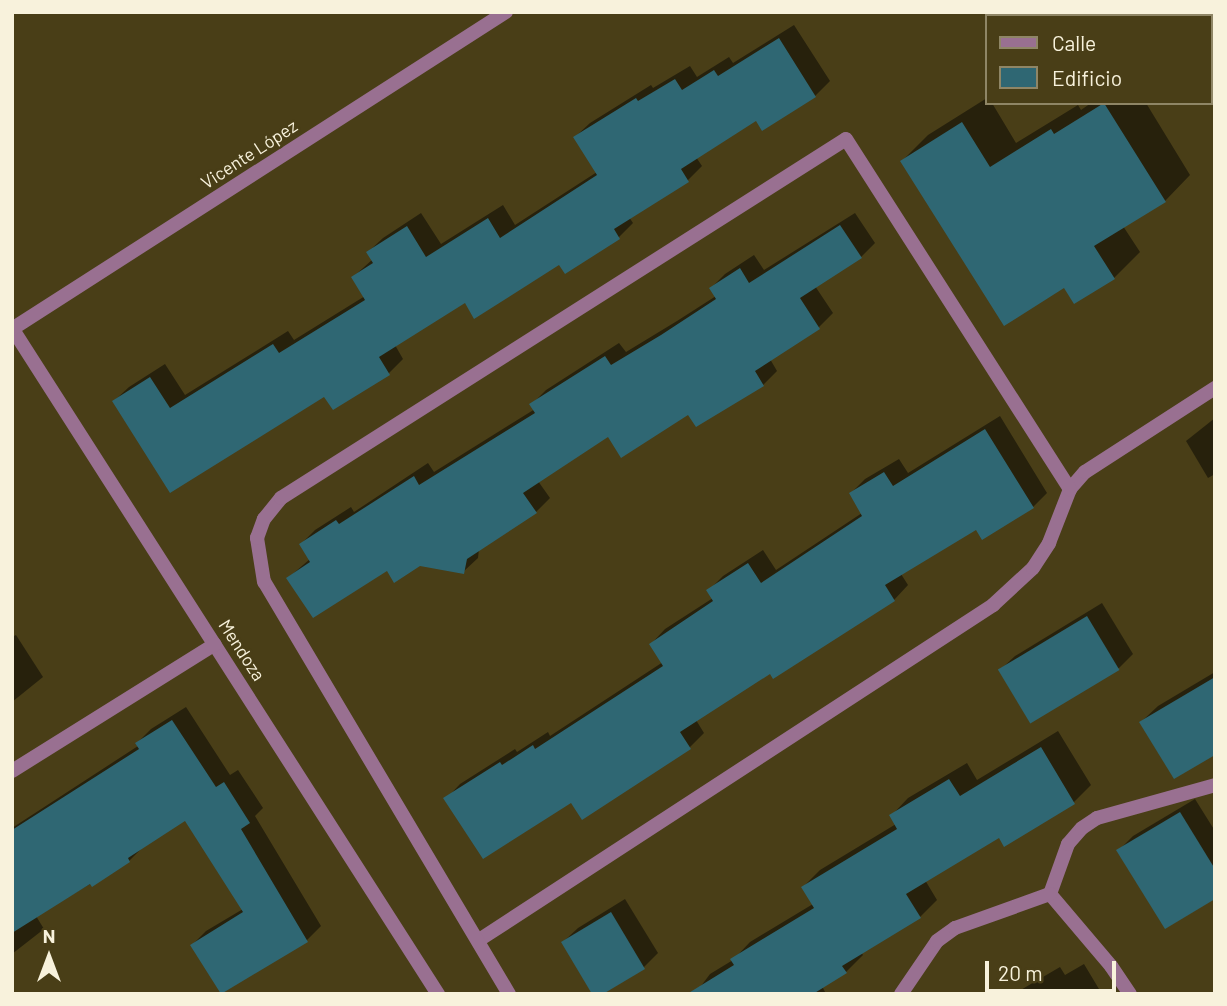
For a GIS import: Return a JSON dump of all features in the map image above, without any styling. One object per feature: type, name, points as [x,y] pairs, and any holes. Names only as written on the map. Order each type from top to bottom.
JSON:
[{"type":"street","name":"Vicente López","points":[[12,328],[506,12]]},
{"type":"street","points":[[509,994],[264,582],[257,538],[264,519],[281,498],[846,139],[1070,489]]},
{"type":"street","name":"Mendoza","points":[[12,328],[438,994]]},
{"type":"street","points":[[479,940],[993,605],[1033,568],[1049,543],[1070,489],[1093,464],[1215,388]]},
{"type":"street","points":[[12,771],[215,643]]},
{"type":"street","points":[[1050,894],[1068,844],[1097,818],[1215,785]]},
{"type":"street","points":[[901,994],[937,941],[954,929],[1050,894]]},
{"type":"street","points":[[1050,894],[1111,966],[1130,994]]},
{"type":"building","points":[[779,38],[816,97],[762,131],[756,121],[681,169],[689,182],[614,229],[620,239],[565,274],[559,265],[474,319],[465,303],[379,357],[390,375],[333,410],[324,397],[170,493],[112,401],[150,377],[170,408],[273,344],[279,353],[365,300],[351,277],[373,263],[366,252],[407,226],[426,257],[488,218],[500,238],[597,175],[573,137],[636,98],[638,101],[675,79],[682,90],[714,70],[718,76]]},
{"type":"building","points":[[1101,105],[1105,105],[1166,202],[1094,246],[1115,279],[1074,304],[1064,288],[1004,326],[900,161],[962,122],[990,167],[1051,129],[1054,134]]},
{"type":"building","points":[[840,225],[862,258],[800,298],[820,329],[755,371],[764,386],[696,427],[688,415],[621,458],[608,437],[523,493],[537,513],[467,559],[464,574],[420,566],[394,583],[387,571],[313,618],[286,578],[310,562],[299,544],[336,520],[339,524],[414,476],[419,485],[535,413],[529,404],[605,356],[611,365],[661,335],[716,299],[709,288],[740,268],[749,283]]},
{"type":"building","points":[[985,429],[1034,508],[982,540],[976,530],[885,585],[895,601],[773,679],[770,674],[680,732],[691,749],[582,820],[571,803],[483,859],[443,798],[500,762],[502,765],[533,745],[535,749],[663,666],[649,644],[713,601],[706,590],[748,563],[761,583],[862,516],[849,493],[884,472],[893,486]]},
{"type":"building","points":[[1087,616],[1119,670],[1030,724],[998,670]]},
{"type":"building","points":[[1215,677],[1215,755],[1174,779],[1139,722]]},
{"type":"building","points":[[172,720],[216,787],[224,782],[250,823],[241,829],[308,942],[221,994],[190,945],[243,912],[185,821],[128,858],[130,862],[92,887],[90,884],[12,933],[12,830],[139,749],[135,743]]},
{"type":"building","points":[[1041,747],[1075,804],[1004,847],[999,838],[906,894],[921,918],[842,966],[847,973],[813,994],[687,994],[734,965],[730,959],[814,908],[801,887],[897,829],[889,815],[949,779],[960,796]]},
{"type":"building","points":[[1180,812],[1215,869],[1215,899],[1165,929],[1116,850]]},
{"type":"building","points":[[611,912],[645,969],[603,994],[592,994],[561,942]]}]
